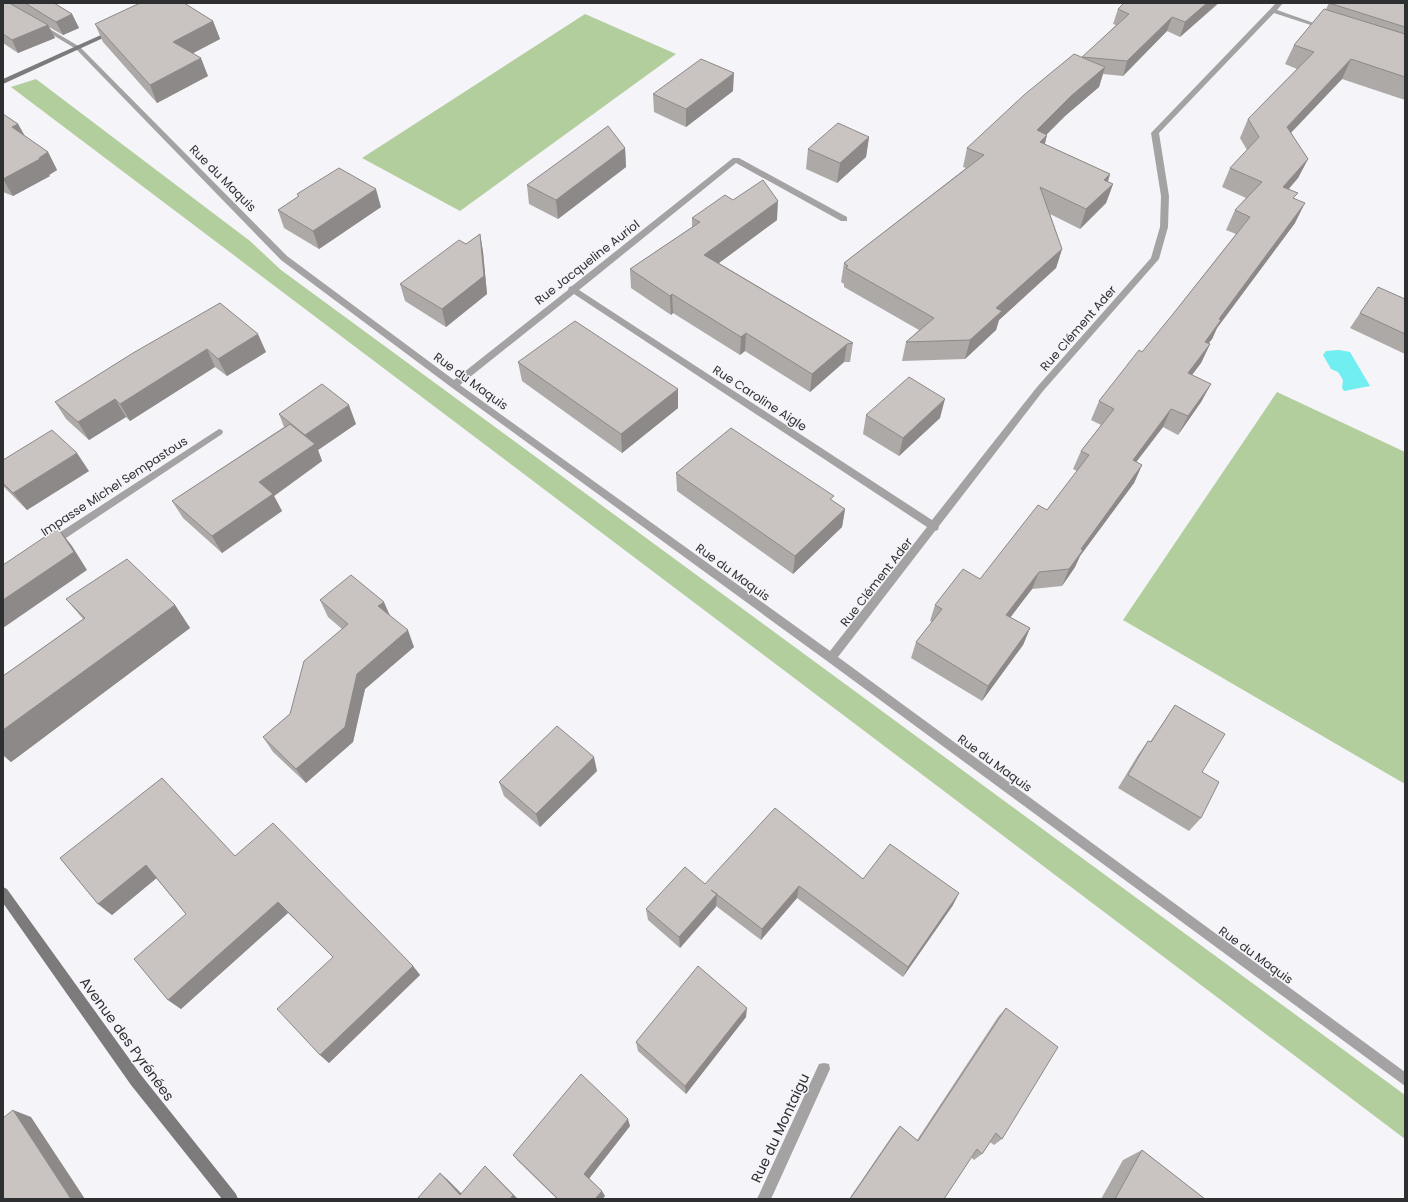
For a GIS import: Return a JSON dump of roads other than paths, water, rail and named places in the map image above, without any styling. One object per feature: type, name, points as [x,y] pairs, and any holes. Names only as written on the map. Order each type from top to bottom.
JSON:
[{"type":"street","name":"Rue Clément Ader","points":[[831,658],[935,527],[1040,389],[1155,259],[1164,227],[1166,196],[1158,158],[1155,133],[1280,3]]},
{"type":"street","points":[[1272,10],[1331,30]]},
{"type":"street","name":"Rue du Maquis","points":[[37,24],[78,48],[284,258],[454,385],[831,658],[1405,1080]]},
{"type":"street","points":[[3,82],[118,29]]},
{"type":"street","name":"Rue Jacqueline Auriol","points":[[454,385],[572,289],[736,160],[844,219]]},
{"type":"street","name":"Rue Caroline Aigle","points":[[572,289],[935,527]]},
{"type":"street","name":"Impasse Michel Sempastous","points":[[42,549],[219,432]]},
{"type":"street","name":"Avenue des Pyrénées","points":[[3,893],[136,1080],[231,1199]]},
{"type":"street","name":"Rue du Montaigu","points":[[764,1199],[824,1069]]},
{"type":"water","points":[[1339,350],[1350,352],[1370,386],[1344,391],[1342,388],[1343,380],[1338,372],[1331,369],[1323,355],[1326,351]]}]
